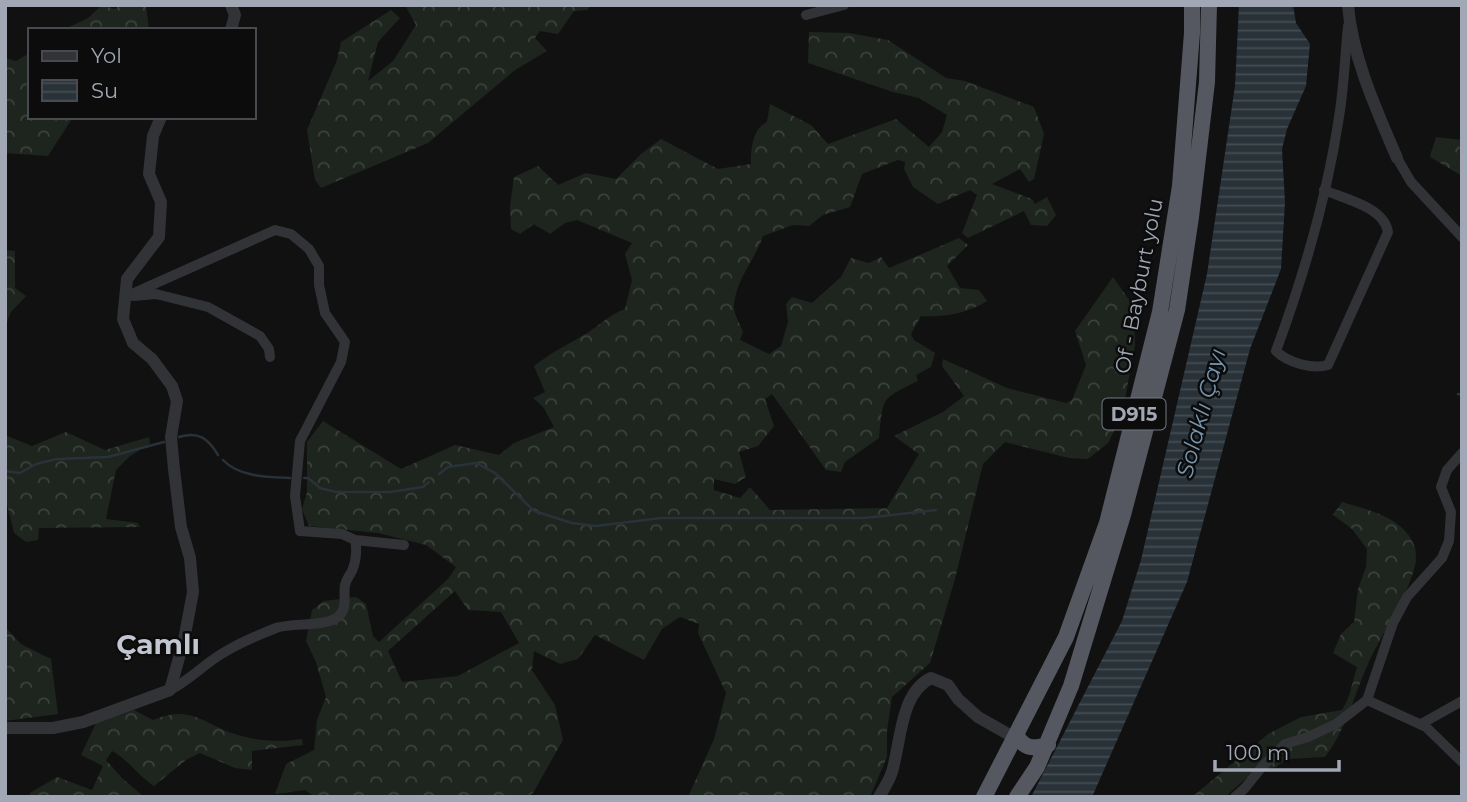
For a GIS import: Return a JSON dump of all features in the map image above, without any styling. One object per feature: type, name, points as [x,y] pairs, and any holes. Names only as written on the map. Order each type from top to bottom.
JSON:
[{"type":"highway","name":"Of - Bayburt yolu","points":[[984,797],[1066,637],[1107,523],[1160,312],[1180,187],[1192,5]]},
{"type":"highway","name":"Of - Bayburt yolu","points":[[1017,797],[1048,745],[1071,686],[1123,514],[1177,310],[1207,82],[1209,5]]},
{"type":"highway","points":[[1029,711],[1042,712],[1056,725]]},
{"type":"highway","points":[[1016,737],[1023,746],[1033,749],[1048,745]]},
{"type":"street","points":[[231,5],[235,15],[231,28]]},
{"type":"street","points":[[806,15],[844,5]]},
{"type":"street","points":[[1348,12],[1370,94],[1397,158],[1411,182],[1462,237]]},
{"type":"street","points":[[1324,190],[1377,213],[1387,223],[1388,232],[1328,365],[1320,368],[1284,359],[1276,351],[1303,277],[1324,190],[1339,118],[1348,12]]},
{"type":"street","points":[[160,119],[153,136],[149,174],[161,202],[159,237],[127,279],[123,319],[133,343],[152,359],[172,386],[177,401],[171,437],[181,527],[190,558],[193,592],[184,640],[170,690]]},
{"type":"street","points":[[125,297],[275,230],[291,234],[309,249],[319,266],[319,285],[325,313],[345,342],[341,362],[300,441],[295,496],[300,531],[342,534],[355,540],[404,545]]},
{"type":"street","points":[[125,297],[156,294],[208,307],[260,336],[269,349],[270,357]]},
{"type":"street","points":[[1235,797],[1285,744],[1336,724],[1367,700],[1393,623],[1407,597],[1442,558],[1449,541],[1451,512],[1441,487],[1447,470],[1462,453]]},
{"type":"street","points":[[5,728],[53,728],[83,722],[185,683],[222,653],[255,636],[281,626],[309,624],[339,616],[345,605],[345,583],[352,570],[355,540]]},
{"type":"street","points":[[879,797],[891,775],[908,704],[920,683],[931,678],[948,685],[958,699],[978,717],[1016,737]]},
{"type":"street","points":[[1367,700],[1421,724],[1462,762]]},
{"type":"street","points":[[1421,724],[1462,701]]},
{"type":"green space","points":[[102,5],[114,9],[122,5],[146,5],[149,28],[67,28],[88,18]]},
{"type":"green space","points":[[405,5],[590,5],[588,10],[574,11],[558,34],[540,31],[535,38],[547,51],[515,70],[428,143],[321,188],[315,180],[307,130],[337,60],[341,42],[391,10],[400,18],[378,42],[368,81],[393,61],[416,25]]},
{"type":"green space","points":[[809,32],[849,33],[888,40],[946,78],[965,81],[1034,107],[1044,134],[1034,179],[1029,182],[1020,169],[992,184],[1032,199],[1035,204],[1047,197],[1056,215],[1047,226],[1031,225],[1024,211],[968,238],[962,233],[977,195],[970,190],[938,204],[913,187],[904,169],[905,162],[898,160],[862,174],[850,207],[823,215],[809,226],[793,225],[763,236],[738,287],[734,308],[743,332],[740,340],[769,354],[781,346],[788,322],[786,304],[792,297],[812,303],[841,277],[851,258],[869,263],[881,257],[889,268],[959,238],[968,245],[947,266],[960,288],[979,290],[987,301],[955,314],[921,316],[911,334],[914,340],[935,353],[931,367],[916,375],[918,381],[896,392],[886,401],[879,438],[845,462],[841,472],[826,470],[772,394],[765,399],[774,426],[758,446],[739,452],[746,477],[735,484],[714,479],[714,490],[740,498],[750,487],[770,510],[887,508],[919,454],[894,436],[943,412],[964,396],[942,366],[943,359],[1007,388],[1066,403],[1072,400],[1086,365],[1075,331],[1113,277],[1134,307],[1135,345],[1122,415],[1108,443],[1088,459],[1069,458],[1005,442],[983,464],[955,579],[930,663],[892,697],[887,731],[887,757],[870,797],[688,797],[714,739],[726,693],[698,633],[699,624],[680,617],[662,629],[644,660],[595,635],[578,659],[560,664],[534,651],[532,670],[555,705],[563,740],[533,793],[526,797],[315,797],[305,790],[275,794],[286,764],[314,750],[317,720],[326,697],[316,662],[306,641],[312,610],[324,601],[356,597],[366,604],[373,636],[379,642],[448,579],[456,567],[426,545],[378,533],[309,526],[302,509],[307,492],[307,442],[323,421],[401,469],[455,445],[499,455],[514,443],[554,427],[544,408],[533,398],[545,392],[534,366],[625,309],[632,280],[625,254],[632,243],[577,220],[565,223],[550,234],[534,224],[520,234],[511,229],[510,206],[514,177],[538,166],[558,185],[586,173],[616,179],[661,139],[718,169],[751,164],[753,140],[758,130],[767,122],[770,104],[811,125],[828,144],[896,119],[929,147],[942,132],[947,115],[919,98],[808,63]],"holes":[[[455,591],[468,610],[501,612],[519,643],[458,676],[402,682],[388,651]]]},
{"type":"green space","points":[[28,54],[28,119],[72,119],[48,156],[5,153],[5,58],[16,61]]},
{"type":"green space","points":[[1436,137],[1462,140],[1462,176],[1430,157]]},
{"type":"green space","points":[[5,250],[15,251],[15,288],[26,296],[11,312],[5,326]]},
{"type":"green space","points":[[66,432],[105,450],[149,437],[150,444],[130,456],[116,470],[106,519],[138,523],[140,527],[39,528],[38,540],[26,542],[14,533],[5,496],[5,435],[32,446]]},
{"type":"green space","points":[[1342,502],[1384,516],[1402,528],[1414,545],[1416,561],[1408,586],[1368,664],[1339,735],[1325,757],[1288,759],[1276,767],[1252,773],[1225,797],[1192,797],[1268,734],[1301,717],[1342,710],[1345,705],[1357,667],[1333,653],[1341,634],[1354,622],[1358,589],[1366,567],[1367,549],[1352,529],[1333,515]]},
{"type":"green space","points":[[5,627],[21,644],[51,659],[58,714],[5,721]]},
{"type":"green space","points":[[134,710],[153,720],[167,715],[190,715],[242,736],[272,741],[302,739],[303,745],[252,751],[252,770],[235,768],[200,753],[186,760],[154,786],[112,751],[106,760],[144,797],[29,797],[30,793],[57,777],[92,790],[103,766],[81,755],[96,723]]},
{"type":"water","name":"Solaklı Çayı","points":[[1239,5],[1293,5],[1296,23],[1310,44],[1306,86],[1287,129],[1282,149],[1285,202],[1281,269],[1250,349],[1187,582],[1092,797],[1031,797],[1122,621],[1141,560],[1207,274],[1235,86]]},
{"type":"waterway","points":[[1458,394],[1462,395]]},
{"type":"waterway","points":[[179,437],[202,437],[218,455]]},
{"type":"waterway","points":[[5,471],[20,473],[36,464],[57,459],[108,457],[164,442]]},
{"type":"waterway","points":[[223,460],[245,473],[290,478]]},
{"type":"waterway","points":[[439,474],[448,467],[476,463],[495,473],[534,511],[572,523],[596,526],[661,518],[865,518],[936,510]]},
{"type":"waterway","points":[[304,478],[308,478],[320,488],[336,492],[390,492],[423,487],[429,482]]},
{"type":"district","name":"Çamlı","points":[[158,644]]}]
